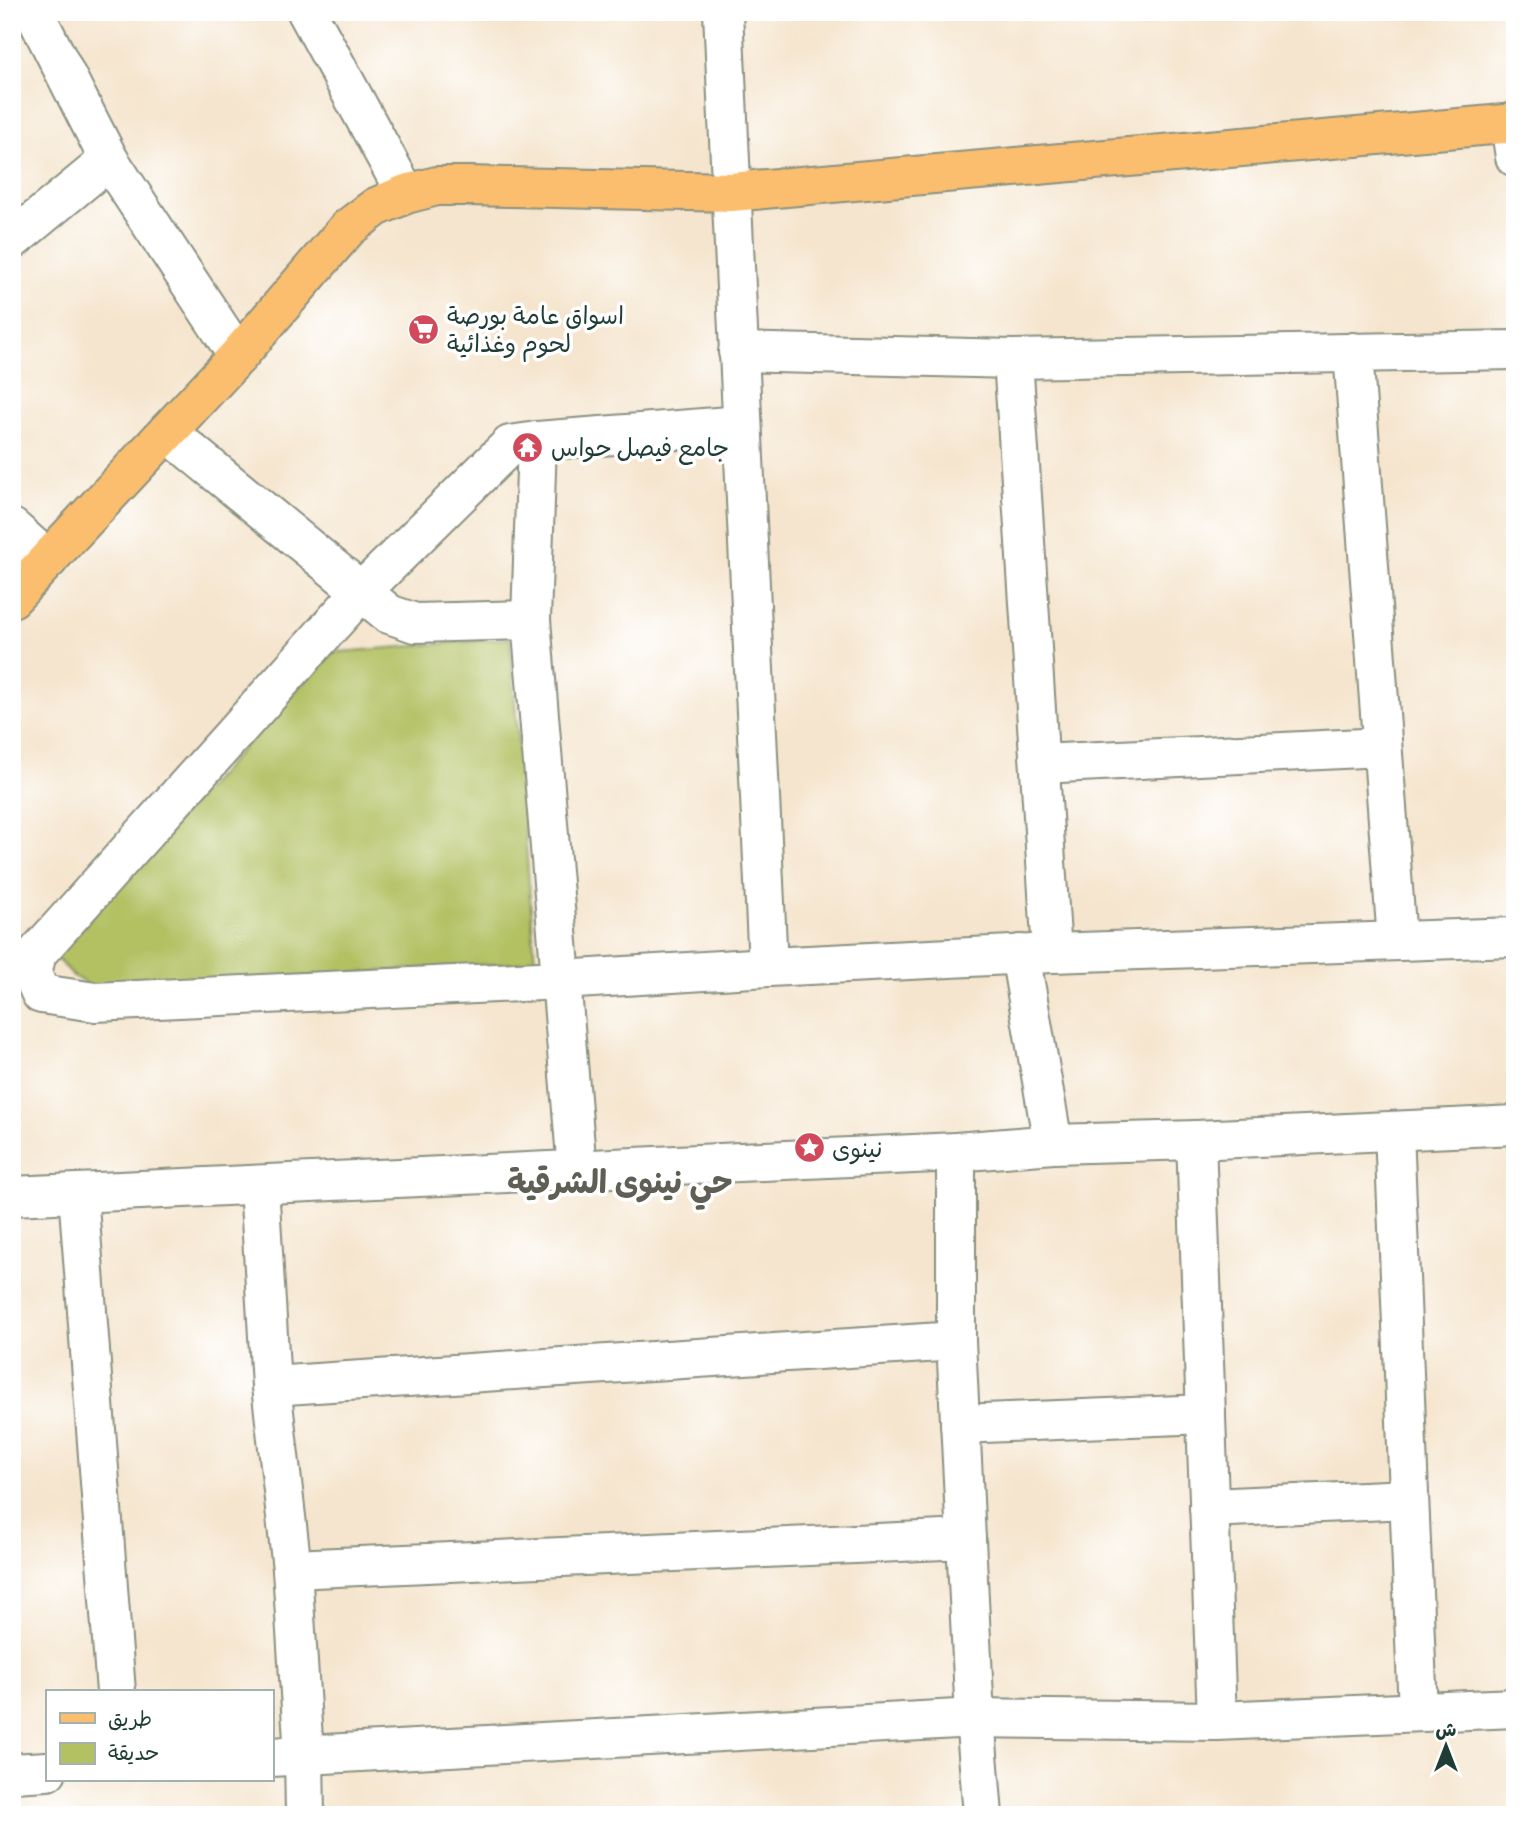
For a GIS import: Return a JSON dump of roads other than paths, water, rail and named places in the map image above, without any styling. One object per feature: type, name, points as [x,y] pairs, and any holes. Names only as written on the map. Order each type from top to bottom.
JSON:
[{"type":"main road","points":[[12,598],[238,356],[348,228],[376,206],[407,194],[437,187],[468,186],[731,192],[1513,134]]},
{"type":"street","points":[[34,12],[109,160],[238,356]]},
{"type":"street","points":[[307,12],[407,194]]},
{"type":"street","points":[[723,12],[768,967]]},
{"type":"street","points":[[12,240],[109,160]]},
{"type":"street","points":[[738,352],[1013,359],[1515,350]]},
{"type":"street","points":[[1353,352],[1397,941]]},
{"type":"street","points":[[1013,359],[1040,764],[1036,954],[1053,1144]]},
{"type":"street","points":[[742,425],[510,445],[361,592],[37,953],[32,974],[41,994],[95,1002],[1036,954],[1515,937]]},
{"type":"street","points":[[167,432],[389,614],[415,623],[531,620]]},
{"type":"street","points":[[537,441],[531,620],[577,1170]]},
{"type":"street","points":[[12,528],[48,560]]},
{"type":"street","points":[[1040,764],[1382,747]]},
{"type":"street","points":[[12,1196],[956,1152],[1053,1144],[1515,1125]]},
{"type":"street","points":[[1395,1131],[1418,1712]]},
{"type":"street","points":[[1196,1140],[1217,1721]]},
{"type":"street","points":[[956,1152],[956,1341],[975,1718],[983,1815]]},
{"type":"street","points":[[259,1185],[271,1386],[292,1569],[288,1756],[305,1815]]},
{"type":"street","points":[[78,1193],[116,1690]]},
{"type":"street","points":[[271,1386],[956,1341]]},
{"type":"street","points":[[960,1424],[1206,1414]]},
{"type":"street","points":[[1209,1508],[1409,1499]]},
{"type":"street","points":[[292,1569],[966,1539]]},
{"type":"street","points":[[288,1756],[975,1718],[1217,1721],[1515,1708]]},
{"type":"street","points":[[12,1773],[46,1771]]},
{"type":"place","name":"اسواق عامة بورصة لحوم وغذائية","points":[[424,329]]},
{"type":"place","name":"جامع فيصل حواس","points":[[528,447]]},
{"type":"place","name":"نينوى","points":[[809,1148]]},
{"type":"district","name":"حي نينوى الشرقية","points":[[620,1181]]}]
